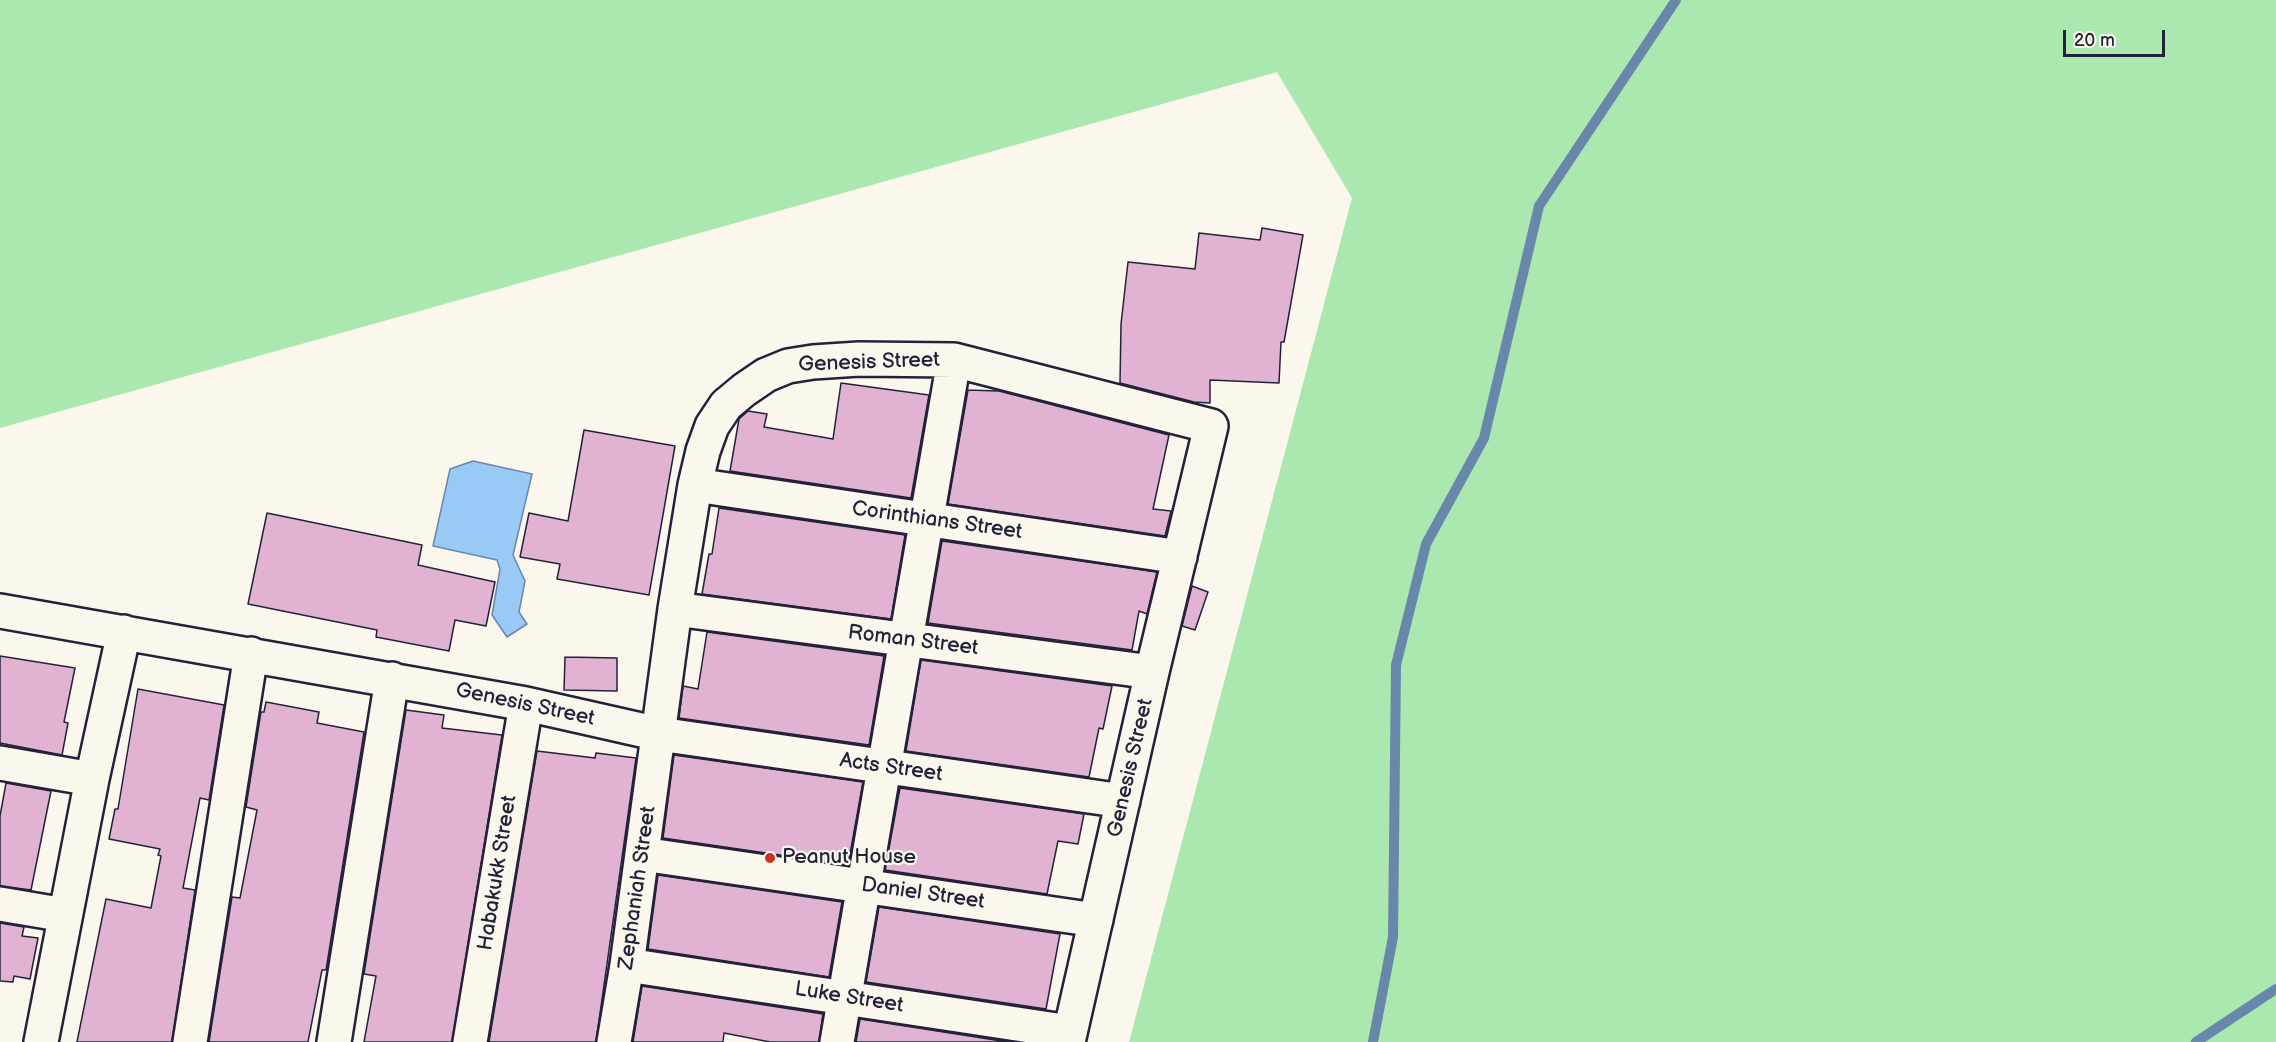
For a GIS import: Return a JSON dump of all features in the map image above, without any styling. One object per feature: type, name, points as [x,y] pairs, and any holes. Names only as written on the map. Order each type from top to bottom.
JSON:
[{"type":"street","name":"Genesis Street","points":[[0,611],[526,704],[659,734],[675,609],[695,484],[712,426],[726,405],[766,375],[788,366],[813,362],[859,359],[954,360],[1211,426],[1069,1037]]},
{"type":"street","points":[[837,1042],[954,360]]},
{"type":"street","name":"Corinthians Street","points":[[695,484],[1180,557]]},
{"type":"street","name":"Roman Street","points":[[675,609],[1152,672]]},
{"type":"street","points":[[41,1042],[123,632]]},
{"type":"street","points":[[190,1042],[251,654]]},
{"type":"street","points":[[334,1042],[392,679]]},
{"type":"street","name":"Habakukk Street","points":[[470,1042],[526,704]]},
{"type":"street","name":"Acts Street","points":[[659,734],[1123,801]]},
{"type":"street","name":"Zephaniah Street","points":[[615,1042],[659,734]]},
{"type":"street","points":[[0,763],[92,779]]},
{"type":"street","name":"Daniel Street","points":[[642,854],[1096,920]]},
{"type":"street","points":[[0,904],[65,915]]},
{"type":"street","name":"Luke Street","points":[[627,965],[844,998],[1069,1037]]},
{"type":"green space","points":[[0,0],[2276,0],[2276,1042],[1129,1042],[1352,198],[1277,72],[0,428]]},
{"type":"water","points":[[473,461],[532,474],[513,555],[525,581],[519,612],[527,624],[507,637],[492,615],[500,569],[497,560],[433,546],[450,469]]},
{"type":"building","points":[[1262,228],[1303,235],[1284,342],[1281,342],[1279,383],[1210,380],[1210,403],[1194,402],[1120,383],[1121,324],[1128,262],[1195,269],[1199,233],[1260,240]]},
{"type":"building","points":[[841,383],[929,395],[911,498],[730,471],[739,419],[748,411],[767,414],[764,427],[833,439]]},
{"type":"building","points":[[968,390],[999,391],[1169,435],[1153,509],[1171,511],[1165,536],[948,504]]},
{"type":"building","points":[[584,430],[675,446],[649,595],[557,579],[560,564],[520,557],[529,513],[568,521]]},
{"type":"building","points":[[719,508],[905,535],[891,619],[702,594],[709,554],[712,554]]},
{"type":"building","points":[[267,513],[422,545],[418,565],[495,582],[486,626],[455,620],[449,651],[376,637],[377,630],[248,604]]},
{"type":"building","points":[[942,541],[1157,572],[1147,614],[1139,611],[1132,650],[928,623]]},
{"type":"building","points":[[1192,586],[1208,592],[1195,630],[1182,626]]},
{"type":"building","points":[[707,632],[884,656],[869,745],[679,718],[683,686],[698,689]]},
{"type":"building","points":[[0,656],[75,668],[64,722],[68,723],[62,755],[0,743]]},
{"type":"building","points":[[565,657],[617,658],[617,691],[564,690]]},
{"type":"building","points":[[921,660],[1112,686],[1103,729],[1099,728],[1089,777],[906,751]]},
{"type":"building","points":[[138,689],[224,705],[209,800],[200,798],[183,888],[195,890],[172,1042],[77,1042],[106,899],[151,908],[161,856],[158,855],[160,849],[109,839],[115,809],[118,809]]},
{"type":"building","points":[[266,702],[319,712],[317,723],[364,732],[326,970],[322,970],[308,1042],[209,1042],[232,897],[240,898],[257,810],[246,807],[261,712],[264,712]]},
{"type":"building","points":[[406,710],[444,715],[442,728],[502,735],[452,1042],[364,1042],[376,976],[364,974]]},
{"type":"building","points":[[537,751],[595,758],[596,753],[636,758],[596,1042],[489,1042]]},
{"type":"building","points":[[674,755],[863,782],[848,865],[663,838]]},
{"type":"building","points":[[6,783],[51,791],[31,890],[0,886],[0,816]]},
{"type":"building","points":[[900,788],[1084,814],[1078,844],[1058,841],[1047,894],[885,870]]},
{"type":"building","points":[[658,875],[842,902],[829,977],[648,949]]},
{"type":"building","points":[[879,907],[1060,934],[1046,1009],[866,982]]},
{"type":"building","points":[[0,923],[24,927],[22,936],[38,938],[30,979],[14,976],[13,982],[0,981]]},
{"type":"building","points":[[642,986],[823,1014],[819,1042],[770,1042],[724,1033],[723,1042],[633,1042]]},
{"type":"building","points":[[860,1019],[1008,1042],[856,1042]]},
{"type":"waterway","points":[[1373,1042],[1393,937],[1396,665],[1426,544],[1484,438],[1539,206],[1676,0]]},
{"type":"waterway","points":[[2196,1042],[2276,989]]},
{"type":"place","name":"Peanut House","points":[[770,858]]}]
